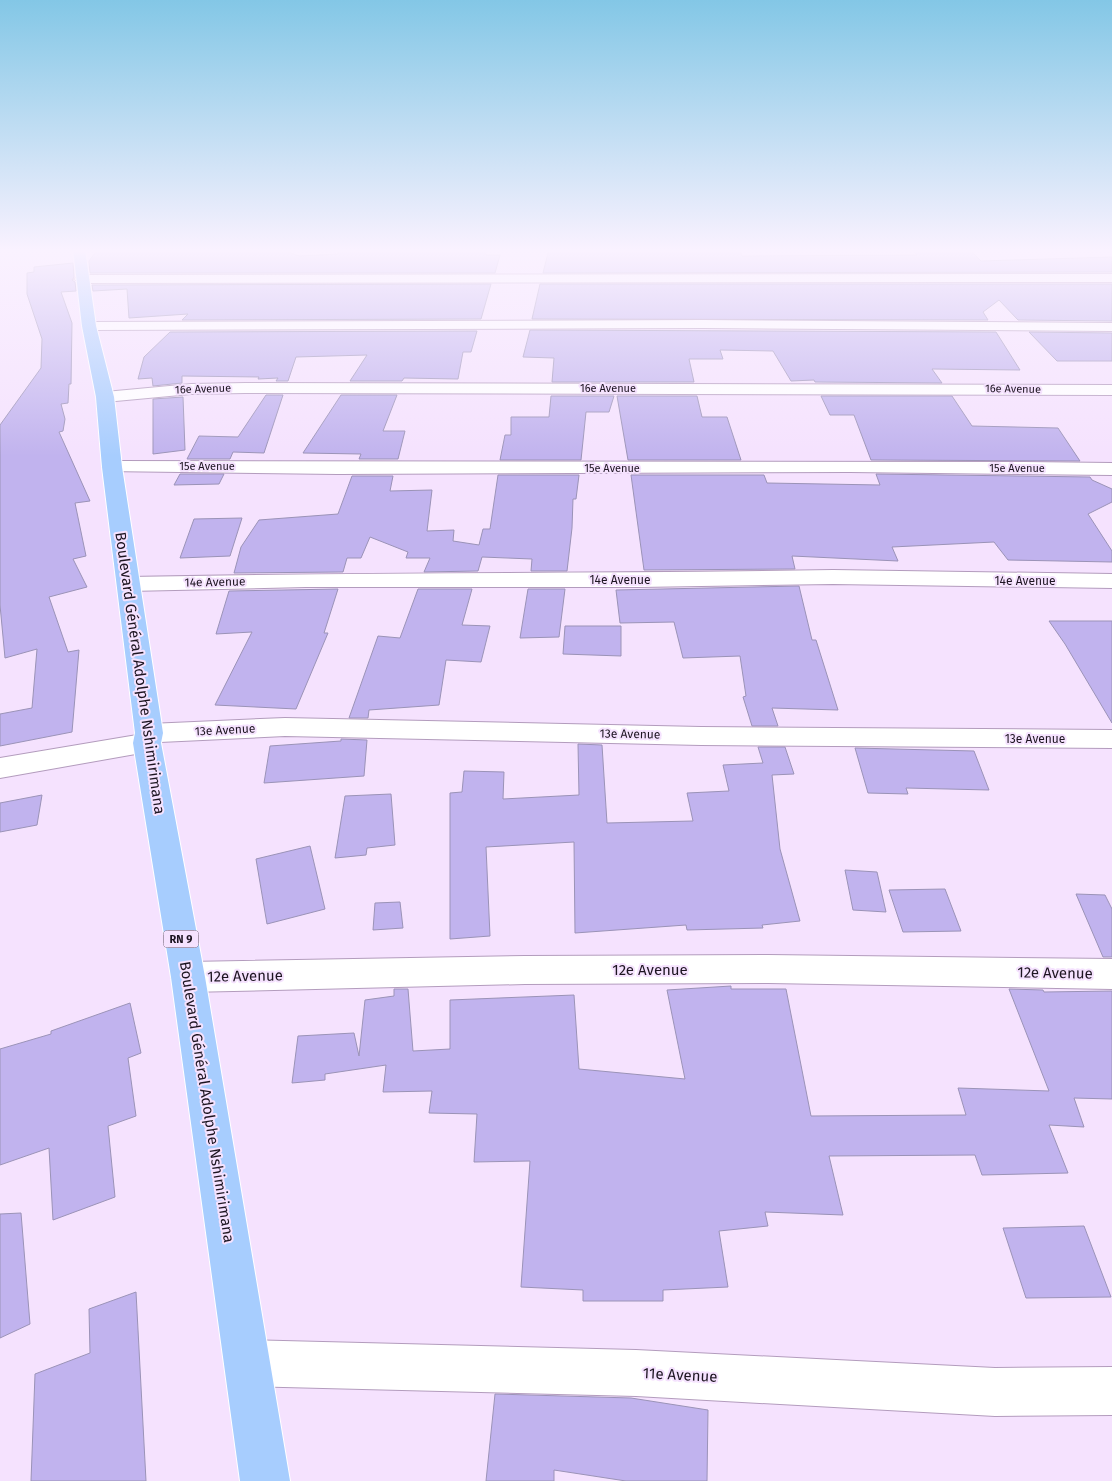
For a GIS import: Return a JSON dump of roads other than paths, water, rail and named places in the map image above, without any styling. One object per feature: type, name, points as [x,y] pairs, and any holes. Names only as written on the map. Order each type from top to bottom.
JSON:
[{"type":"main road","name":"RN 9","points":[[88,318],[105,397]]},
{"type":"main road","name":"Boulevard Général Adolphe Nshimirimana","points":[[105,397],[112,468],[148,738],[188,977],[265,1481]]},
{"type":"street","points":[[89,326],[702,324],[1112,327]]},
{"type":"street","name":"16e Avenue","points":[[105,397],[191,389],[245,388],[916,388],[1112,390]]},
{"type":"street","name":"15e Avenue","points":[[112,468],[1112,469]]},
{"type":"street","name":"14e Avenue","points":[[128,584],[306,580],[639,580],[833,577],[1112,581]]},
{"type":"street","name":"13e Avenue","points":[[0,768],[148,738],[285,727],[701,736],[1112,739]]},
{"type":"street","name":"12e Avenue","points":[[188,977],[758,969],[1112,974]]},
{"type":"street","name":"11e Avenue","points":[[247,1363],[636,1373],[994,1392],[1112,1391]]}]
